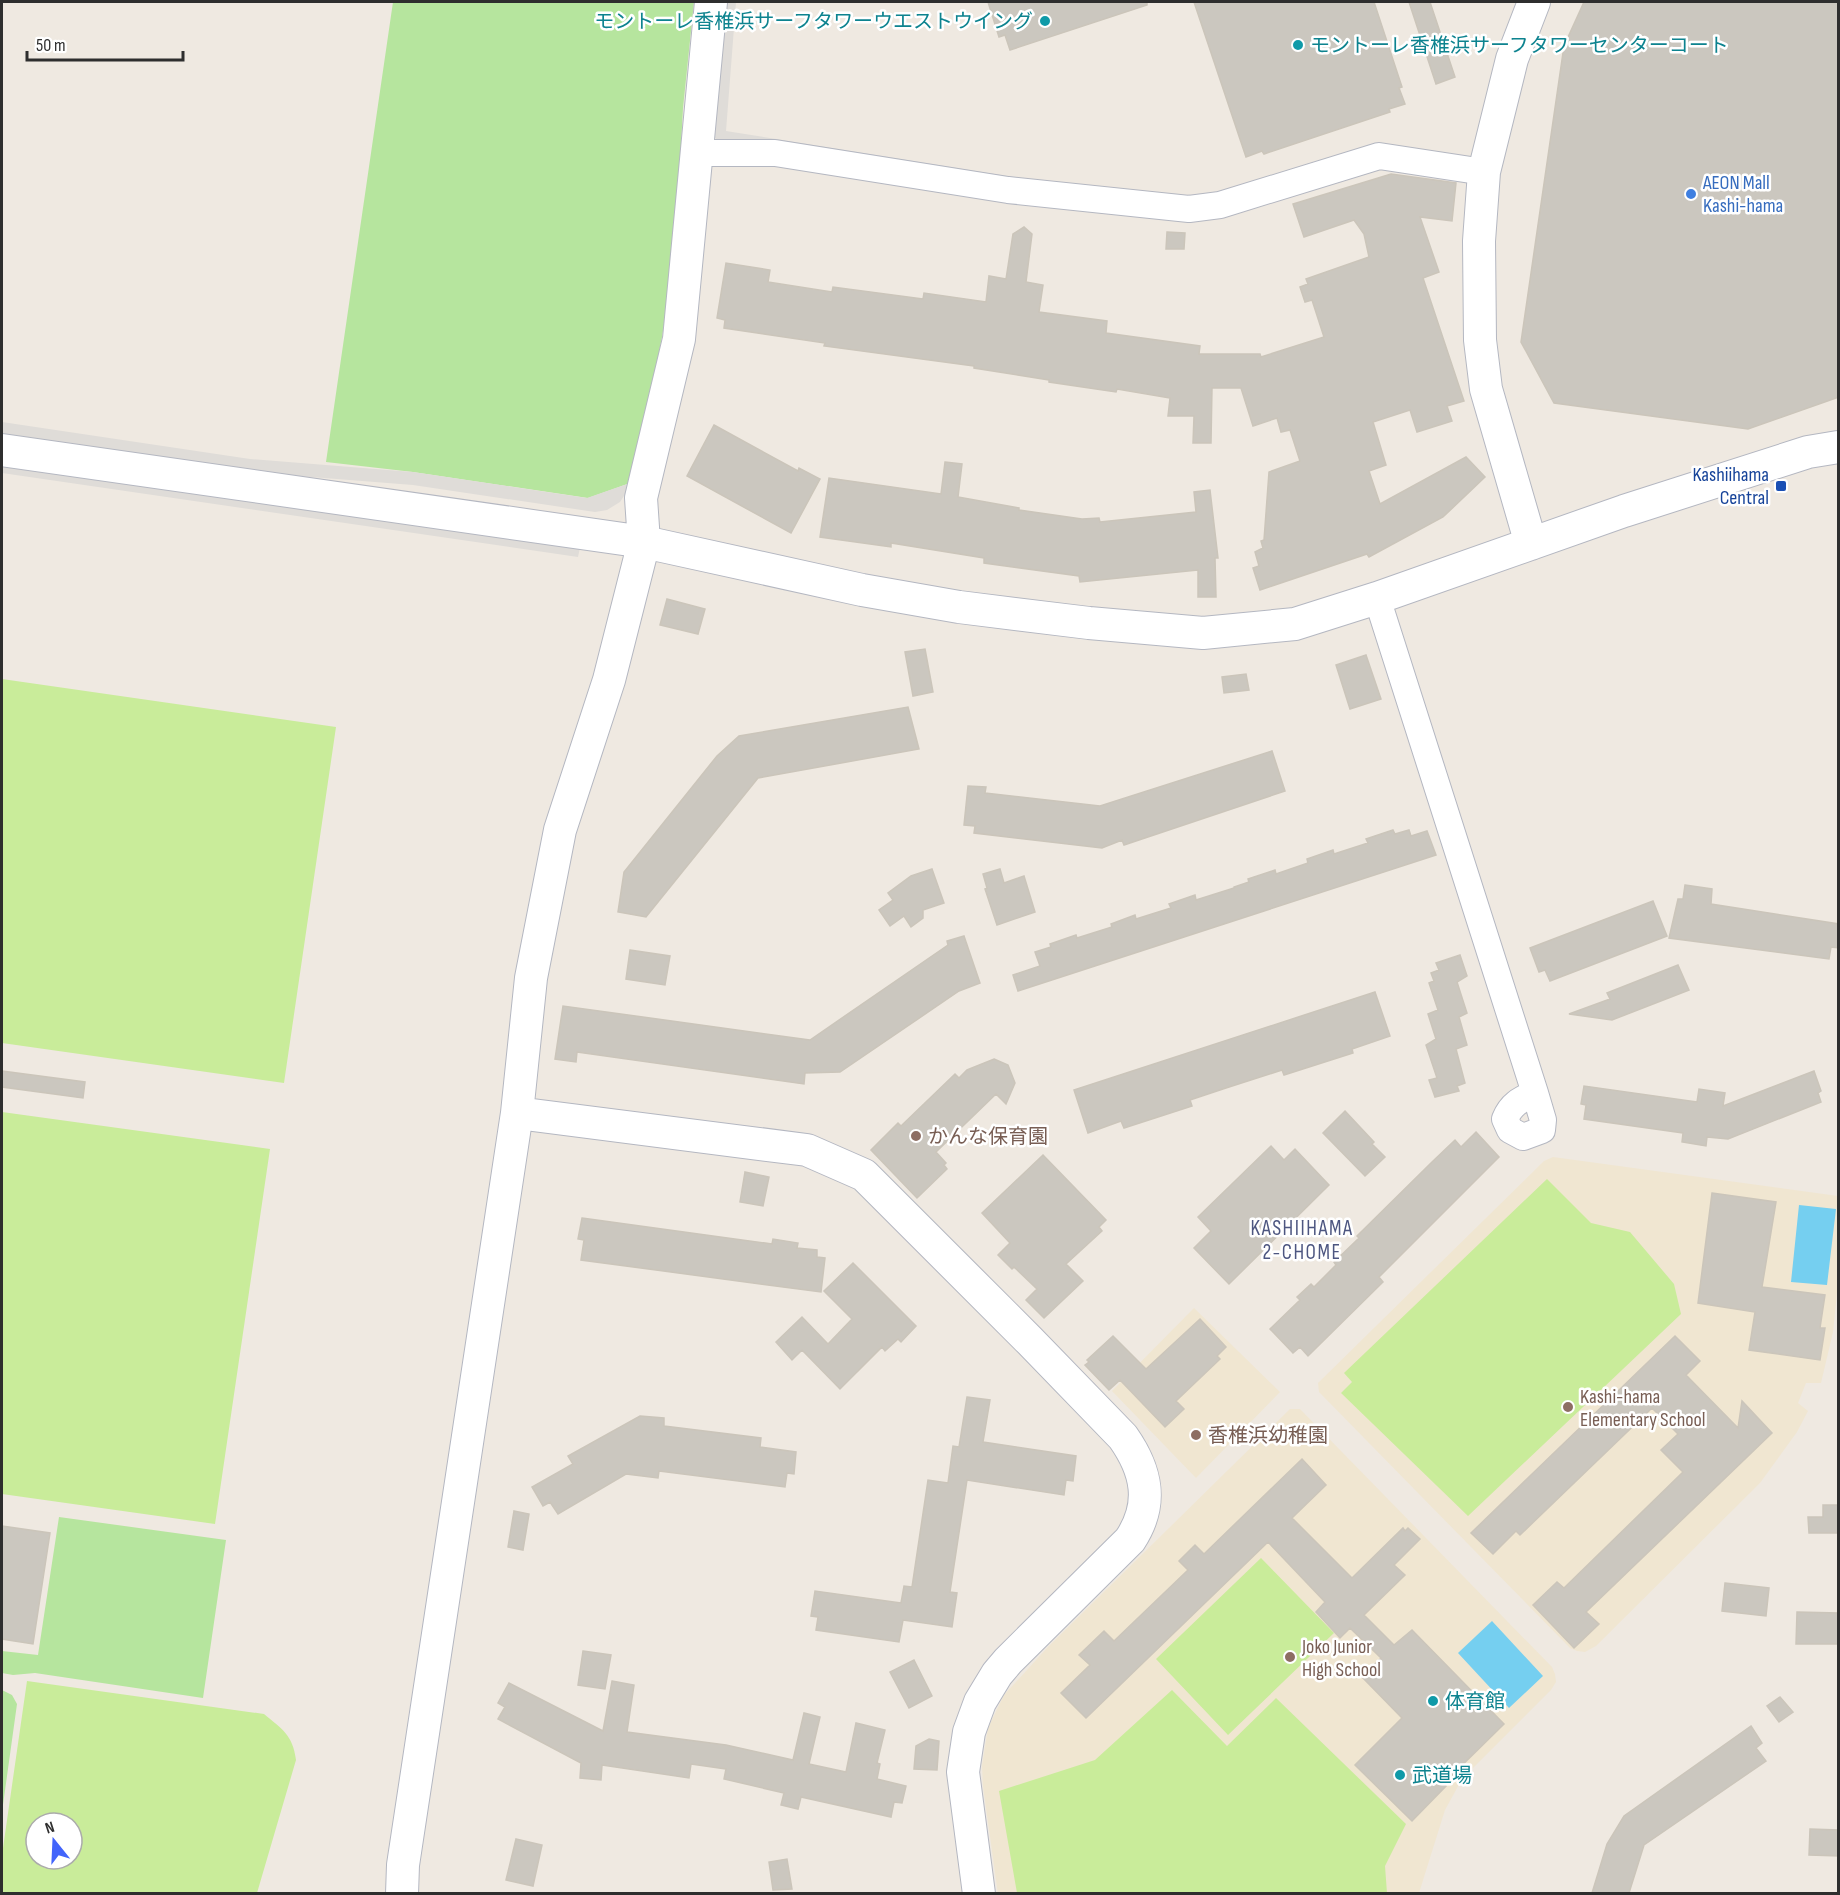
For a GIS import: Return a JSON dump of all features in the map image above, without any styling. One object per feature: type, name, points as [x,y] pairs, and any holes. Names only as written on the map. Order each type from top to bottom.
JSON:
[{"type":"street","points":[[402,1893],[440,1613],[517,1113],[531,978],[560,830],[609,680],[644,542],[641,498],[679,339],[711,2]]},
{"type":"street","points":[[1531,544],[1486,389],[1481,350],[1479,241],[1484,172],[1512,59],[1534,2]]},
{"type":"street","points":[[697,153],[775,153],[1008,190],[1189,209],[1220,206],[1379,156],[1484,172]]},
{"type":"street","points":[[2,450],[644,542],[862,590],[959,607],[1089,623],[1203,633],[1295,624],[1377,598],[1624,511],[1809,452],[1839,447]]},
{"type":"street","points":[[1377,598],[1535,1093]]},
{"type":"street","points":[[517,1113],[807,1150],[864,1175],[1030,1341],[1123,1437],[1133,1452],[1140,1467],[1145,1506],[1130,1540],[1002,1667],[983,1695],[969,1732],[963,1772],[978,1893]]},
{"type":"shaded area","points":[[724,2],[736,2],[726,131],[1183,204],[717,140],[713,135]]},
{"type":"shaded area","points":[[2,422],[250,459],[413,472],[587,498],[633,482],[620,502],[607,510],[595,512],[413,485],[248,472],[2,437]]},
{"type":"shaded area","points":[[2,460],[581,543],[578,557],[2,473]]},
{"type":"shaded area","name":"Kashi-hama Elementary School","points":[[1553,1157],[1838,1196],[1838,1283],[1833,1332],[1821,1383],[1806,1383],[1798,1403],[1808,1411],[1797,1432],[1760,1483],[1596,1646],[1585,1652],[1570,1648],[1319,1392],[1318,1383],[1544,1161]]},
{"type":"shaded area","name":"香椎浜幼稚園","points":[[1194,1308],[1280,1392],[1196,1478],[1112,1391]]},
{"type":"shaded area","name":"Joko Junior High School","points":[[1290,1409],[1300,1409],[1552,1667],[1556,1682],[1551,1690],[1462,1779],[1445,1810],[1419,1893],[998,1894],[982,1766],[988,1728],[1004,1695],[1048,1647]]},
{"type":"green space","points":[[393,2],[694,2],[683,108],[675,258],[633,482],[588,498],[413,472],[326,462]]},
{"type":"green space","points":[[2,679],[336,727],[284,1083],[2,1043]]},
{"type":"green space","points":[[2,1112],[270,1149],[215,1524],[2,1494]]},
{"type":"green space","points":[[1547,1179],[1591,1223],[1630,1232],[1674,1284],[1681,1314],[1468,1516],[1341,1393],[1352,1382],[1344,1373]]},
{"type":"green space","points":[[59,1517],[226,1540],[203,1698],[35,1673],[13,1675],[2,1673],[2,1651],[38,1655]]},
{"type":"green space","points":[[1261,1558],[1334,1633],[1228,1735],[1156,1659]]},
{"type":"green space","points":[[27,1681],[264,1714],[289,1738],[296,1760],[257,1893],[2,1893],[2,1855]]},
{"type":"green space","points":[[2,1690],[12,1695],[17,1704],[2,1812]]},
{"type":"green space","points":[[1172,1690],[1227,1746],[1276,1698],[1406,1824],[1385,1866],[1387,1893],[1017,1893],[999,1791],[1095,1760]]},
{"type":"water","points":[[1799,1205],[1836,1209],[1827,1285],[1791,1282]]},
{"type":"water","points":[[1492,1621],[1543,1676],[1509,1708],[1458,1653]]},
{"type":"building","name":"モントーレ香椎浜サーフタワーウエストウイング","points":[[988,2],[1147,2],[1147,5],[1010,50],[1005,35],[999,37]]},
{"type":"building","name":"モントーレ香椎浜サーフタワーセンターコート","points":[[1194,2],[1374,2],[1402,87],[1399,88],[1405,104],[1389,109],[1390,112],[1264,154],[1262,151],[1246,157]]},
{"type":"building","points":[[1409,2],[1430,2],[1455,77],[1436,84]]},
{"type":"building","name":"AEON Mall Kashi-hama","points":[[1584,2],[1839,2],[1839,397],[1748,429],[1554,403],[1521,342],[1564,46]]},
{"type":"building","points":[[1391,174],[1456,183],[1452,221],[1420,217],[1439,272],[1423,278],[1464,401],[1447,406],[1452,421],[1417,432],[1410,410],[1373,422],[1386,465],[1369,471],[1380,504],[1466,457],[1485,477],[1443,517],[1369,557],[1367,554],[1260,590],[1253,568],[1259,566],[1255,552],[1263,548],[1261,541],[1264,540],[1269,472],[1300,461],[1290,430],[1281,432],[1277,418],[1253,426],[1241,388],[1212,388],[1211,443],[1193,443],[1194,416],[1168,416],[1170,398],[1117,389],[1116,392],[1049,382],[1049,380],[974,368],[974,366],[824,346],[825,343],[724,328],[725,320],[717,318],[726,263],[770,270],[768,282],[832,292],[833,287],[923,299],[924,293],[986,302],[989,276],[1006,279],[1013,234],[1024,227],[1032,234],[1026,282],[1043,285],[1039,312],[1107,321],[1106,333],[1200,346],[1199,354],[1260,354],[1261,357],[1324,337],[1312,300],[1305,302],[1300,287],[1308,284],[1306,279],[1369,257],[1364,234],[1354,220],[1304,237],[1293,204]]},
{"type":"building","points":[[1167,232],[1185,233],[1184,249],[1166,249]]},
{"type":"building","points":[[714,425],[798,471],[799,468],[820,479],[791,533],[687,476]]},
{"type":"building","points":[[945,462],[962,464],[958,497],[1019,508],[1019,510],[1082,519],[1099,518],[1100,522],[1196,512],[1194,492],[1210,490],[1218,558],[1215,558],[1216,597],[1198,597],[1198,570],[1080,582],[1079,576],[984,563],[984,558],[891,543],[891,547],[820,537],[829,478],[941,494]]},
{"type":"building","points":[[667,599],[705,609],[698,634],[660,625]]},
{"type":"building","points":[[925,649],[933,692],[913,696],[905,652]]},
{"type":"building","points":[[1366,655],[1381,699],[1350,709],[1336,665]]},
{"type":"building","points":[[1246,674],[1249,690],[1224,693],[1222,677]]},
{"type":"building","points":[[908,707],[919,749],[758,778],[646,917],[618,912],[624,872],[717,756],[739,736]]},
{"type":"building","points":[[1272,751],[1285,791],[1124,845],[1122,840],[1102,848],[974,833],[975,826],[964,825],[968,786],[986,787],[985,793],[1100,806]]},
{"type":"building","points":[[1393,830],[1395,834],[1409,830],[1411,836],[1427,831],[1436,855],[1018,991],[1013,975],[1040,966],[1035,952],[1051,947],[1050,944],[1076,935],[1077,938],[1112,927],[1111,924],[1135,915],[1136,919],[1171,908],[1169,904],[1195,895],[1196,900],[1234,888],[1249,882],[1248,879],[1275,870],[1276,874],[1308,863],[1307,859],[1333,850],[1334,854],[1368,843],[1366,839]]},
{"type":"building","points":[[932,869],[944,903],[923,910],[923,918],[911,927],[904,916],[890,926],[879,910],[893,900],[888,893],[911,876]]},
{"type":"building","points":[[1000,869],[1004,883],[1024,876],[1035,912],[997,925],[985,889],[987,888],[983,874]]},
{"type":"building","points":[[1685,885],[1712,889],[1711,904],[1839,924],[1839,948],[1831,947],[1829,959],[1669,938],[1678,899],[1683,899]]},
{"type":"building","points":[[1653,901],[1667,936],[1550,981],[1545,970],[1539,972],[1530,948]]},
{"type":"building","points":[[964,936],[980,983],[959,991],[840,1072],[805,1073],[804,1084],[577,1052],[576,1062],[555,1059],[563,1006],[810,1040],[948,945],[947,941]]},
{"type":"building","points":[[630,950],[670,956],[665,985],[626,979]]},
{"type":"building","points":[[1460,955],[1467,976],[1457,982],[1467,1013],[1459,1017],[1467,1045],[1456,1049],[1465,1083],[1457,1086],[1459,1091],[1435,1097],[1429,1080],[1437,1078],[1426,1045],[1436,1039],[1428,1014],[1438,1010],[1429,983],[1434,981],[1431,973],[1439,970],[1436,963]]},
{"type":"building","points":[[1678,965],[1689,990],[1612,1020],[1569,1014],[1610,999],[1607,993]]},
{"type":"building","points":[[1375,992],[1390,1036],[1352,1049],[1353,1053],[1284,1075],[1282,1070],[1190,1100],[1192,1106],[1124,1128],[1121,1121],[1088,1133],[1074,1090]]},
{"type":"building","points":[[994,1059],[1008,1065],[1015,1083],[1006,1104],[996,1094],[936,1152],[946,1163],[944,1165],[947,1169],[917,1198],[871,1150],[898,1123],[901,1126],[955,1074],[959,1078],[967,1070]]},
{"type":"building","points":[[2,1071],[85,1082],[83,1098],[2,1087]]},
{"type":"building","points":[[1814,1071],[1821,1091],[1818,1093],[1821,1102],[1728,1139],[1707,1137],[1706,1146],[1682,1142],[1683,1133],[1584,1119],[1586,1105],[1581,1104],[1584,1086],[1697,1102],[1699,1089],[1725,1093],[1723,1106]]},
{"type":"building","points":[[1345,1111],[1385,1157],[1365,1176],[1323,1133]]},
{"type":"building","points":[[1476,1132],[1499,1157],[1379,1277],[1383,1282],[1308,1356],[1300,1347],[1293,1353],[1270,1329],[1300,1300],[1297,1297],[1311,1284],[1314,1287],[1336,1265],[1334,1262],[1359,1238],[1357,1236],[1455,1140],[1461,1147]]},
{"type":"building","points":[[1271,1146],[1284,1160],[1295,1149],[1329,1185],[1229,1284],[1194,1248],[1211,1231],[1198,1217]]},
{"type":"building","points":[[1043,1155],[1106,1220],[1099,1227],[1102,1231],[1066,1264],[1083,1281],[1044,1318],[1026,1300],[1037,1289],[998,1255],[1010,1243],[982,1213]]},
{"type":"building","points":[[745,1172],[769,1177],[763,1206],[740,1202]]},
{"type":"building","points":[[1712,1193],[1776,1202],[1762,1287],[1825,1295],[1820,1328],[1825,1328],[1820,1360],[1749,1350],[1755,1312],[1698,1303]]},
{"type":"building","points":[[582,1218],[772,1244],[773,1239],[798,1243],[797,1248],[817,1250],[817,1257],[825,1258],[821,1292],[581,1260],[584,1240],[578,1239]]},
{"type":"building","points":[[853,1263],[916,1326],[901,1342],[898,1339],[885,1351],[882,1347],[840,1389],[802,1350],[792,1360],[776,1342],[802,1317],[828,1344],[852,1319],[824,1291]]},
{"type":"building","points":[[1200,1319],[1226,1347],[1217,1356],[1220,1359],[1176,1401],[1184,1409],[1165,1427],[1120,1380],[1109,1390],[1085,1365],[1089,1362],[1087,1360],[1113,1336],[1146,1369]]},
{"type":"building","points":[[1675,1336],[1700,1361],[1686,1375],[1738,1428],[1742,1401],[1772,1433],[1586,1612],[1599,1624],[1574,1648],[1533,1605],[1557,1582],[1564,1588],[1683,1472],[1661,1450],[1678,1434],[1652,1408],[1520,1535],[1516,1531],[1493,1554],[1471,1533]]},
{"type":"building","points":[[967,1397],[990,1400],[983,1442],[1076,1456],[1073,1481],[1066,1480],[1064,1495],[967,1480],[950,1592],[957,1593],[952,1627],[903,1620],[899,1642],[816,1630],[818,1617],[811,1616],[815,1591],[901,1603],[904,1586],[912,1587],[928,1480],[948,1483],[953,1446],[959,1447]]},
{"type":"building","points":[[640,1416],[664,1418],[664,1426],[761,1438],[760,1447],[796,1452],[794,1474],[787,1473],[785,1487],[659,1471],[658,1478],[626,1474],[558,1514],[550,1502],[543,1506],[532,1487],[573,1464],[568,1456]]},
{"type":"building","points":[[1302,1459],[1326,1485],[1292,1518],[1352,1578],[1403,1528],[1405,1531],[1408,1528],[1420,1539],[1394,1565],[1405,1575],[1364,1615],[1394,1645],[1412,1630],[1504,1724],[1443,1784],[1446,1786],[1412,1821],[1355,1765],[1402,1718],[1362,1677],[1381,1658],[1350,1628],[1340,1638],[1316,1612],[1325,1602],[1268,1542],[1086,1718],[1061,1693],[1090,1665],[1079,1655],[1104,1631],[1114,1641],[1188,1570],[1179,1561],[1195,1545],[1204,1554]]},
{"type":"building","points":[[1823,1505],[1839,1505],[1839,1533],[1809,1533],[1808,1517],[1823,1517]]},
{"type":"building","points":[[514,1511],[529,1514],[523,1550],[508,1547]]},
{"type":"building","points":[[2,1526],[50,1533],[33,1644],[2,1639]]},
{"type":"building","points":[[1725,1583],[1769,1588],[1766,1616],[1722,1611]]},
{"type":"building","points":[[1797,1612],[1839,1613],[1839,1644],[1796,1644]]},
{"type":"building","points":[[583,1651],[611,1655],[605,1689],[578,1685]]},
{"type":"building","points":[[914,1660],[932,1696],[909,1708],[890,1672]]},
{"type":"building","points":[[612,1681],[634,1685],[627,1732],[726,1745],[793,1760],[804,1713],[820,1717],[809,1764],[846,1772],[856,1723],[885,1730],[877,1763],[880,1764],[877,1779],[906,1786],[902,1803],[894,1802],[891,1817],[801,1797],[798,1809],[781,1805],[784,1793],[724,1779],[726,1769],[691,1764],[689,1778],[602,1765],[601,1780],[580,1778],[581,1763],[498,1719],[505,1707],[498,1703],[509,1683],[603,1731]]},
{"type":"building","points":[[1780,1697],[1793,1712],[1779,1722],[1767,1706]]},
{"type":"building","points":[[1751,1726],[1762,1743],[1756,1748],[1766,1761],[1644,1845],[1629,1893],[1592,1893],[1607,1844],[1624,1816]]},
{"type":"building","points":[[929,1739],[939,1741],[937,1770],[914,1769],[916,1746]]},
{"type":"building","points":[[1810,1829],[1839,1830],[1839,1856],[1809,1855]]},
{"type":"building","points":[[516,1839],[542,1845],[533,1886],[506,1880]]},
{"type":"building","points":[[787,1859],[792,1889],[773,1890],[769,1862]]},
{"type":"place","name":"モントーレ香椎浜サーフタワーウエストウイング","points":[[1045,21]]},
{"type":"place","name":"モントーレ香椎浜サーフタワーセンターコート","points":[[1298,45]]},
{"type":"place","name":"AEON Mall Kashi-hama","points":[[1691,194]]},
{"type":"place","name":"Kashiihama Central","points":[[1781,486]]},
{"type":"place","name":"かんな保育園","points":[[916,1136]]},
{"type":"place","name":"Kashi-hama Elementary School","points":[[1568,1407]]},
{"type":"place","name":"香椎浜幼稚園","points":[[1196,1435]]},
{"type":"place","name":"Joko Junior High School","points":[[1290,1657]]},
{"type":"place","name":"体育館","points":[[1433,1701]]},
{"type":"place","name":"武道場","points":[[1400,1775]]},
{"type":"district","name":"KASHIIHAMA 2-CHOME","points":[[1302,1240]]}]
